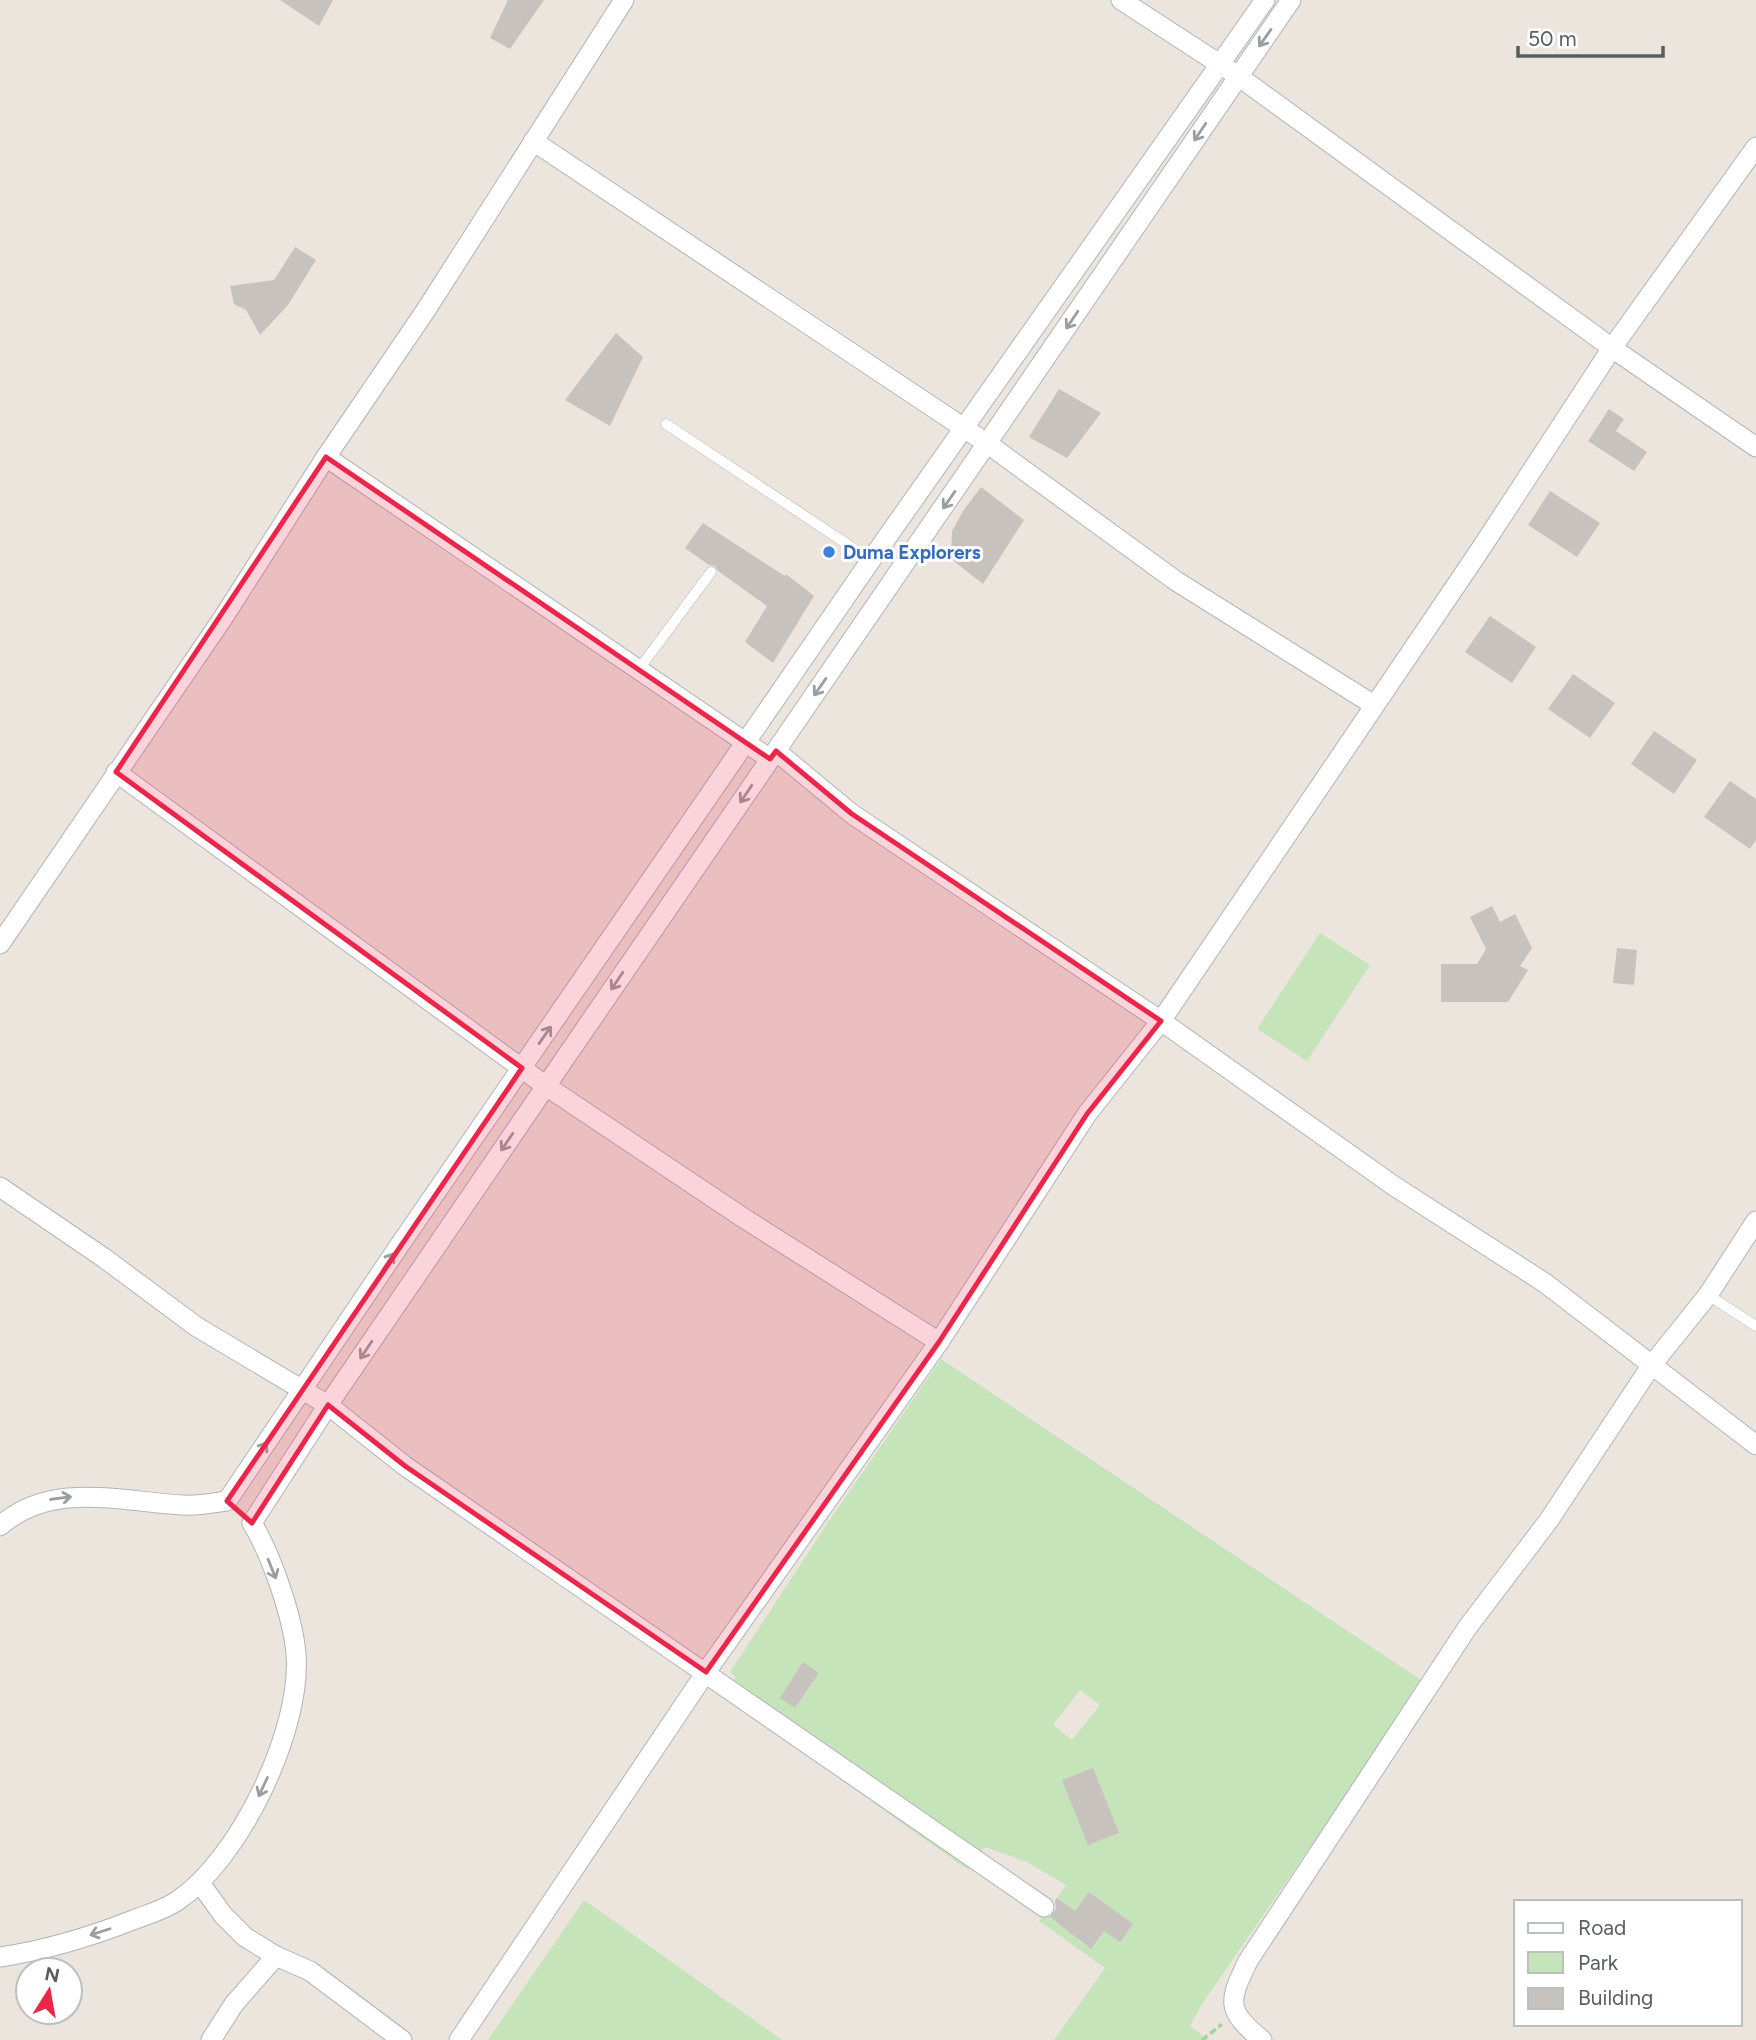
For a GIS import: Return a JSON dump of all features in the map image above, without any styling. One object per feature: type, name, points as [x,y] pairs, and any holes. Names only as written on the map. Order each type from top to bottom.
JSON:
[{"type":"street","points":[[0,944],[220,621],[326,457],[426,310],[624,0]]},
{"type":"street","points":[[1121,0],[1238,76],[1612,348],[1756,447]]},
{"type":"street","points":[[227,1501],[399,1245],[871,560],[1265,0]]},
{"type":"street","points":[[252,1523],[328,1405],[1291,0]]},
{"type":"street","points":[[533,142],[988,443],[1176,581],[1374,705]]},
{"type":"street","points":[[459,2040],[706,1672],[939,1342],[1087,1114],[1161,1021],[1480,550],[1612,348],[1756,147]]},
{"type":"street","points":[[326,457],[746,742],[773,755],[852,814],[1161,1021],[1394,1186],[1545,1283],[1756,1445]]},
{"type":"street","points":[[116,772],[546,1086],[742,1217],[939,1342]]},
{"type":"street","points":[[0,1187],[104,1258],[197,1327],[328,1405],[405,1466],[1044,1907]]},
{"type":"street","points":[[1262,2040],[1242,2024],[1233,2001],[1236,1984],[1248,1961],[1467,1628],[1549,1520],[1651,1366],[1708,1295],[1756,1221]]},
{"type":"street","points":[[0,1526],[30,1507],[51,1499],[82,1495],[186,1505],[227,1501],[252,1523],[276,1578],[292,1629],[296,1655],[292,1703],[285,1735],[252,1809],[231,1844],[200,1883],[167,1907],[107,1931],[38,1951],[0,1957]]},
{"type":"street","points":[[200,1883],[223,1915],[244,1937],[276,1956],[310,1970],[402,2040]]},
{"type":"street","points":[[211,2040],[234,2004],[276,1956]]},
{"type":"lane","points":[[666,424],[871,560]]},
{"type":"lane","points":[[639,668],[711,572]]},
{"type":"lane","points":[[1708,1295],[1756,1326]]},
{"type":"path","points":[[1202,2040],[1236,2014]]},
{"type":"highlighted area","points":[[326,457],[770,759],[776,751],[852,814],[1161,1021],[1087,1114],[939,1342],[706,1672],[405,1466],[328,1405],[252,1523],[227,1501],[522,1068],[116,772]]},
{"type":"green space","points":[[1320,933],[1370,965],[1307,1061],[1257,1029]]},
{"type":"green space","points":[[941,1359],[1424,1682],[1200,2007],[1190,2026],[1209,2040],[1054,2040],[1105,1968],[1039,1921],[1045,1914],[1067,1929],[1089,1925],[1078,1940],[1091,1949],[1102,1934],[1091,1925],[1105,1904],[1089,1892],[1075,1911],[1057,1898],[1066,1885],[1027,1862],[985,1847],[968,1870],[722,1695],[736,1677],[730,1672],[831,1518]],"holes":[[[803,1663],[819,1673],[795,1708],[780,1698]],[[1080,1690],[1100,1705],[1072,1740],[1053,1725]]]},
{"type":"green space","points":[[584,1900],[782,2040],[488,2040]]},
{"type":"building","points":[[280,0],[333,0],[319,26]]},
{"type":"building","points":[[508,0],[544,0],[510,49],[490,38]]},
{"type":"building","points":[[295,247],[316,260],[288,305],[260,335],[246,310],[234,304],[230,286],[274,280]]},
{"type":"building","points":[[616,333],[643,357],[610,426],[565,400]]},
{"type":"building","points":[[1059,389],[1101,413],[1067,458],[1029,437]]},
{"type":"building","points":[[1609,409],[1624,419],[1616,431],[1647,452],[1634,471],[1588,441]]},
{"type":"building","points":[[981,487],[1024,520],[983,584],[951,559],[952,531]]},
{"type":"building","points":[[1550,491],[1600,523],[1577,557],[1528,525]]},
{"type":"building","points":[[703,523],[785,576],[786,574],[814,596],[773,663],[745,642],[767,606],[718,571],[715,566],[709,565],[685,548]]},
{"type":"building","points":[[1490,616],[1536,647],[1512,683],[1465,652]]},
{"type":"building","points":[[1573,674],[1615,703],[1590,738],[1548,709]]},
{"type":"building","points":[[1654,731],[1697,760],[1674,794],[1631,764]]},
{"type":"building","points":[[1730,781],[1756,799],[1756,840],[1750,849],[1704,817]]},
{"type":"building","points":[[1492,906],[1500,922],[1515,914],[1532,948],[1520,966],[1528,970],[1508,1002],[1441,1002],[1441,964],[1477,964],[1486,949],[1470,917]]},
{"type":"building","points":[[1617,948],[1637,950],[1634,985],[1613,983]]},
{"type":"building","points":[[803,1662],[819,1673],[795,1708],[780,1698]]},
{"type":"building","points":[[1093,1768],[1119,1833],[1088,1845],[1062,1780]]},
{"type":"building","points":[[1089,1892],[1133,1924],[1120,1942],[1104,1931],[1091,1949],[1050,1917],[1056,1909],[1057,1898],[1075,1911]]},
{"type":"place","name":"Duma Explorers","points":[[829,552]]}]
